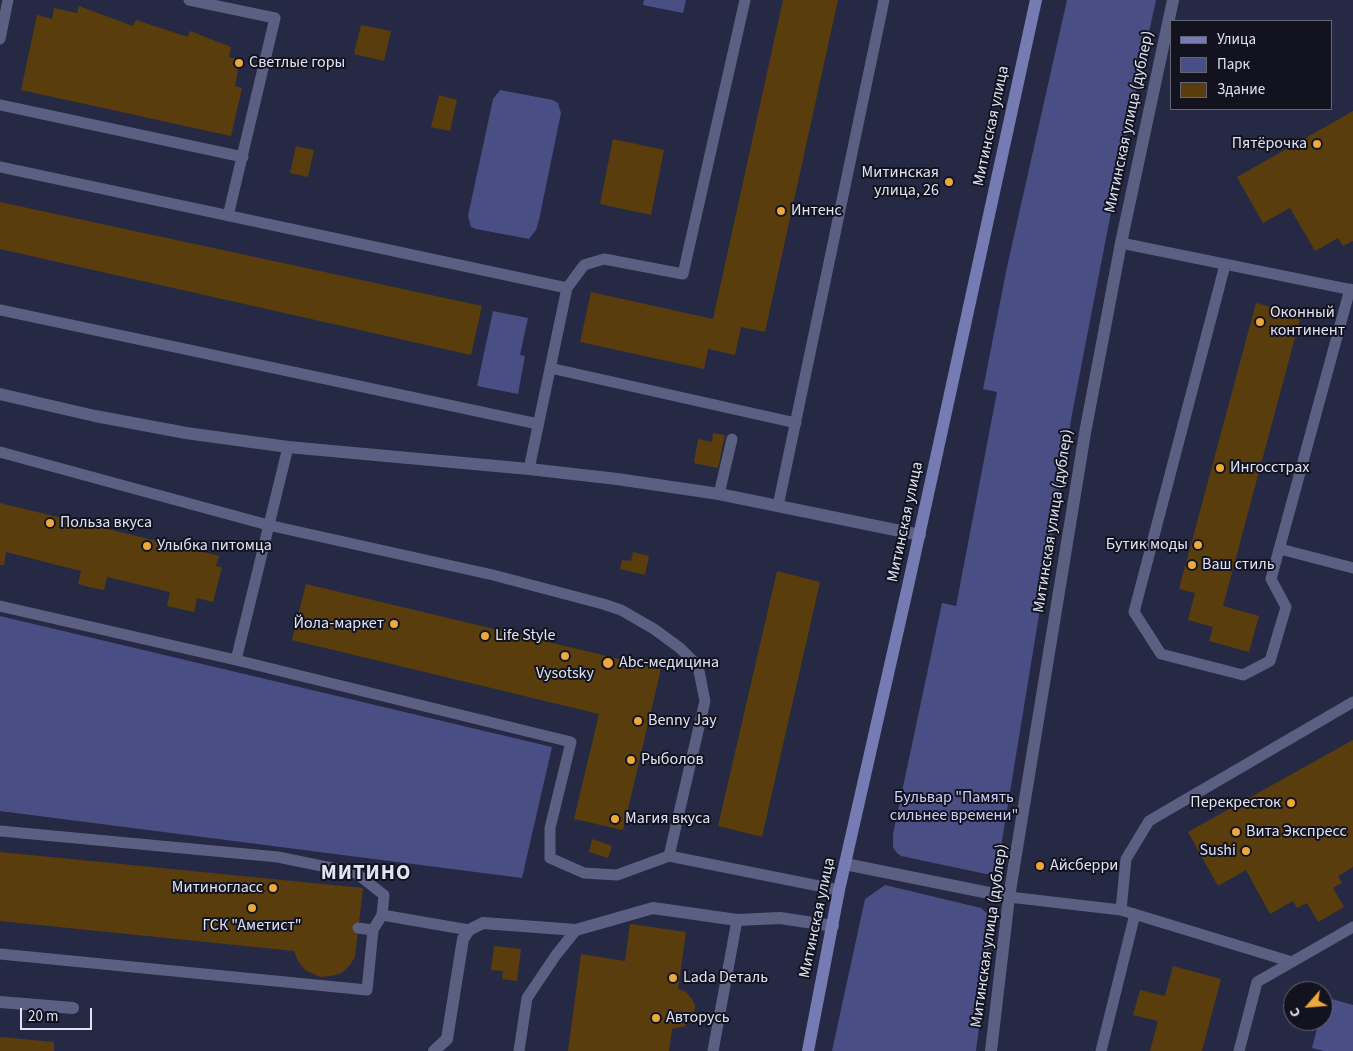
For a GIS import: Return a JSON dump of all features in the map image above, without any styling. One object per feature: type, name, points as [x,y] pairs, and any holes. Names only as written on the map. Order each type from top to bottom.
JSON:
[{"type":"main road","name":"Митинская улица","points":[[808,1051],[839,890],[920,535],[1036,0]]},
{"type":"street","name":"Митинская улица (дублер)","points":[[991,1051],[1010,896],[1084,433],[1121,243],[1173,0]]},
{"type":"street","points":[[0,394],[95,416],[159,428],[288,447],[529,469],[617,479],[719,494],[920,535]]},
{"type":"street","points":[[845,864],[1010,896]]},
{"type":"street","points":[[434,1051],[447,1039],[463,939],[469,930],[482,923],[576,930],[653,908],[737,920],[780,918],[832,926]]},
{"type":"street","points":[[0,1002],[72,1008]]},
{"type":"lane","points":[[0,39],[8,0]]},
{"type":"lane","points":[[189,0],[275,18],[228,216]]},
{"type":"lane","points":[[529,469],[567,288],[584,264],[604,259],[683,274],[745,0]]},
{"type":"lane","points":[[778,506],[884,0]]},
{"type":"lane","points":[[0,105],[243,157]]},
{"type":"lane","points":[[0,167],[567,288]]},
{"type":"lane","points":[[1121,243],[1352,289],[1271,579],[1286,607],[1270,661],[1243,675],[1161,654],[1134,612],[1225,265]]},
{"type":"lane","points":[[0,310],[538,424]]},
{"type":"lane","points":[[550,368],[796,423]]},
{"type":"lane","points":[[719,494],[732,439]]},
{"type":"lane","points":[[236,660],[288,447]]},
{"type":"lane","points":[[0,452],[268,525],[493,575],[603,604],[621,610],[654,629],[680,648],[698,666],[705,701],[669,856]]},
{"type":"lane","points":[[1280,549],[1353,568]]},
{"type":"lane","points":[[0,606],[236,660],[571,742],[550,828],[550,858],[584,873],[617,875],[669,856],[839,890]]},
{"type":"lane","points":[[1121,910],[1126,859],[1149,820],[1353,702]]},
{"type":"lane","points":[[0,831],[278,858],[356,873],[384,895],[382,915],[373,930],[367,990],[0,954]]},
{"type":"lane","points":[[1010,896],[1121,910],[1292,962]]},
{"type":"lane","points":[[1101,1051],[1135,914]]},
{"type":"lane","points":[[382,915],[469,930]]},
{"type":"lane","points":[[713,1051],[737,920]]},
{"type":"lane","points":[[1239,1051],[1257,982],[1353,927]]},
{"type":"lane","points":[[358,928],[373,930]]},
{"type":"lane","points":[[519,1051],[527,998],[556,955],[576,930]]},
{"type":"green space","points":[[644,0],[686,0],[683,13],[643,5]]},
{"type":"green space","name":"Бульвар \"Память сильнее времени\"","points":[[1067,0],[1156,0],[1118,176],[1072,414],[998,865],[991,874],[986,874],[901,856],[893,847],[893,834],[942,603],[956,606],[997,392],[983,389],[1007,267]]},
{"type":"green space","points":[[500,90],[553,100],[558,103],[561,113],[539,220],[536,230],[529,239],[476,229],[471,227],[468,216],[493,99]]},
{"type":"green space","points":[[493,311],[528,318],[520,355],[525,356],[518,394],[477,386]]},
{"type":"green space","points":[[0,616],[552,747],[522,878],[0,811]]},
{"type":"green space","points":[[885,885],[981,908],[989,915],[992,924],[976,1051],[832,1051],[865,899]]},
{"type":"green space","points":[[1333,999],[1353,1005],[1353,1051],[1324,1051],[1312,1048],[1316,1031],[1333,1031]]},
{"type":"building","points":[[783,0],[838,0],[765,332],[741,327],[735,355],[708,349],[704,369],[580,342],[591,292],[713,319]]},
{"type":"building","points":[[79,6],[133,26],[136,20],[188,37],[190,31],[231,47],[229,57],[240,60],[235,86],[242,88],[231,136],[21,90],[37,15],[52,19],[54,8],[77,13]]},
{"type":"building","points":[[361,25],[391,31],[384,61],[354,54]]},
{"type":"building","points":[[439,95],[457,100],[450,131],[431,127]]},
{"type":"building","points":[[1353,111],[1353,241],[1343,246],[1338,238],[1315,251],[1290,208],[1263,223],[1237,177]]},
{"type":"building","points":[[613,139],[664,150],[651,215],[600,204]]},
{"type":"building","points":[[296,146],[314,150],[308,177],[290,173]]},
{"type":"building","points":[[0,202],[482,306],[471,355],[0,249]]},
{"type":"building","points":[[1256,303],[1301,315],[1223,606],[1259,616],[1249,652],[1209,641],[1213,627],[1188,620],[1195,593],[1179,589]]},
{"type":"building","points":[[713,433],[725,435],[718,468],[694,463],[698,439],[712,442]]},
{"type":"building","points":[[0,503],[219,556],[216,566],[222,567],[213,602],[197,598],[194,612],[167,606],[170,592],[107,577],[104,590],[89,587],[78,584],[81,571],[6,552],[4,565],[0,565]]},
{"type":"building","points":[[633,552],[649,556],[645,575],[620,569],[622,560],[631,561]]},
{"type":"building","points":[[777,571],[820,582],[762,837],[718,826]]},
{"type":"building","points":[[306,584],[661,669],[623,830],[574,819],[599,714],[292,640]]},
{"type":"building","points":[[1353,740],[1353,867],[1338,876],[1342,883],[1333,888],[1344,907],[1318,922],[1307,903],[1297,908],[1293,901],[1270,914],[1246,870],[1218,886],[1188,832]]},
{"type":"building","points":[[592,839],[612,846],[608,858],[589,852]]},
{"type":"building","name":"ГСК \"Аметист\"","points":[[0,852],[363,888],[355,957],[342,973],[320,977],[305,970],[298,961],[294,951],[0,921]]},
{"type":"building","name":"Айсберри","points":[[1037,861],[1044,861],[1044,872],[1036,871]]},
{"type":"building","points":[[630,924],[686,932],[678,989],[685,991],[692,999],[695,1005],[694,1016],[685,1026],[672,1029],[669,1051],[568,1051],[581,954],[625,961]]},
{"type":"building","points":[[494,946],[521,949],[517,981],[502,979],[503,971],[491,970]]},
{"type":"building","points":[[1173,966],[1221,979],[1202,1051],[1150,1051],[1158,1021],[1133,1015],[1140,990],[1165,996]]},
{"type":"building","points":[[0,1037],[54,1042],[54,1051],[0,1051]]},
{"type":"place","name":"Светлые горы","points":[[239,63]]},
{"type":"place","name":"Пятёрочка","points":[[1317,144]]},
{"type":"place","name":"Митинская улица, 26","points":[[949,182]]},
{"type":"place","name":"Интенс","points":[[781,211]]},
{"type":"place","name":"Оконный континент","points":[[1260,322]]},
{"type":"place","name":"Ингосстрах","points":[[1220,468]]},
{"type":"place","name":"Польза вкуса","points":[[50,523]]},
{"type":"place","name":"Бутик моды","points":[[1198,545]]},
{"type":"place","name":"Улыбка питомца","points":[[147,546]]},
{"type":"place","name":"Ваш стиль","points":[[1192,565]]},
{"type":"place","name":"Йола-маркет","points":[[394,624]]},
{"type":"place","name":"Life Style","points":[[485,636]]},
{"type":"place","name":"Vysotsky","points":[[565,656]]},
{"type":"place","name":"Abc-медицина","points":[[608,663]]},
{"type":"place","name":"Benny Jay","points":[[638,721]]},
{"type":"place","name":"Рыболов","points":[[631,760]]},
{"type":"place","name":"Перекресток","points":[[1291,803]]},
{"type":"place","name":"Магия вкуса","points":[[615,819]]},
{"type":"place","name":"Вита Экспресс","points":[[1236,832]]},
{"type":"place","name":"Sushi","points":[[1246,851]]},
{"type":"place","name":"Айсберри","points":[[1040,866]]},
{"type":"place","name":"Митиногласс","points":[[273,888]]},
{"type":"place","name":"ГСК \"Аметист\"","points":[[252,908]]},
{"type":"place","name":"Lada Dеталь","points":[[673,978]]},
{"type":"place","name":"Авторусь","points":[[656,1018]]},
{"type":"district","name":"МИТИНО","points":[[366,874]]}]
